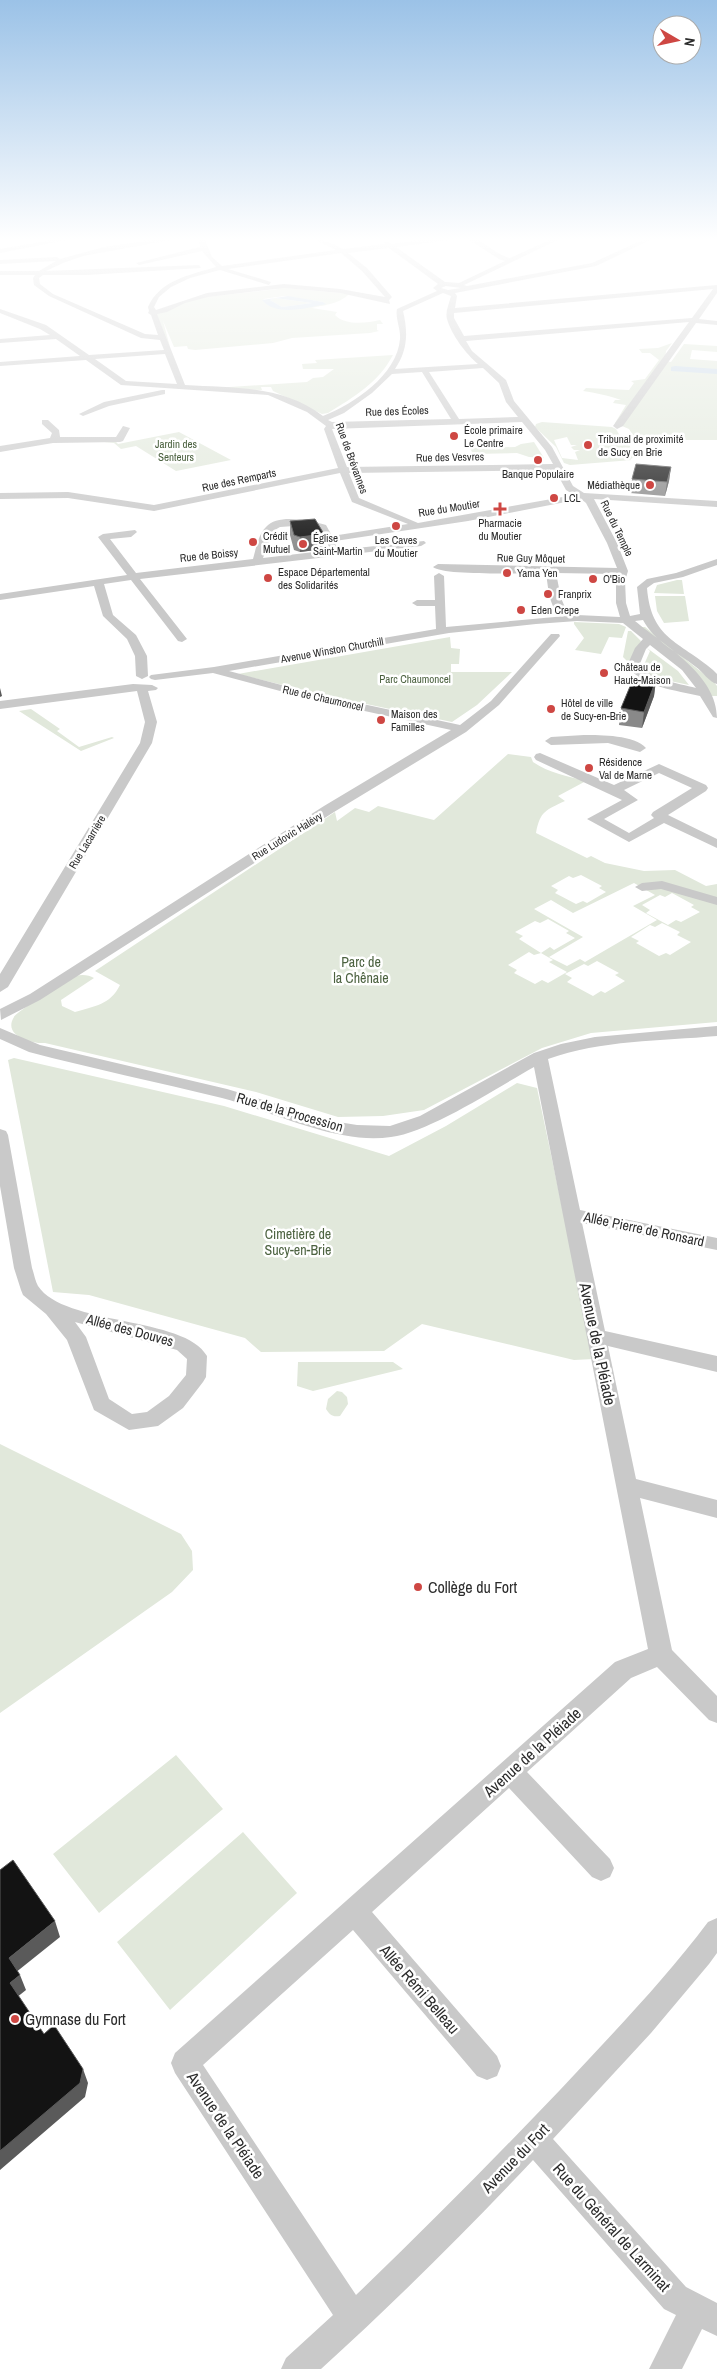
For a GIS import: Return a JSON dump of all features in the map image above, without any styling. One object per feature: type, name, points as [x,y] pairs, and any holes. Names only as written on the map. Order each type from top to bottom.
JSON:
[{"type":"street","name":"Rue de Brévannes","points":[[72,348],[124,383],[269,393],[310,410],[327,422],[342,470],[355,500],[405,518],[414,526]]},
{"type":"street","points":[[83,414],[106,404],[145,397],[178,388],[166,348]]},
{"type":"street","points":[[327,422],[374,389],[390,372],[402,348]]},
{"type":"street","name":"Rue du Temple","points":[[466,348],[503,382],[510,402],[548,448],[570,488],[578,497],[590,501],[629,574]]},
{"type":"street","points":[[616,426],[620,424],[675,348]]},
{"type":"street","points":[[0,364],[167,352]]},
{"type":"street","points":[[390,372],[485,366]]},
{"type":"street","points":[[424,370],[456,420]]},
{"type":"street","name":"Rue des Écoles","points":[[327,422],[524,419]]},
{"type":"street","points":[[45,422],[56,432],[54,440]]},
{"type":"street","points":[[0,449],[54,440],[120,440],[120,434],[126,428]]},
{"type":"street","points":[[0,442],[12,447]]},
{"type":"street","name":"Rue des Vesvres","points":[[342,470],[559,467]]},
{"type":"street","name":"Rue des Remparts","points":[[0,496],[68,495],[140,506],[160,507],[342,470]]},
{"type":"street","name":"Rue du Moutier","points":[[328,539],[578,497],[712,501]]},
{"type":"street","points":[[257,562],[270,528],[275,524],[296,524],[323,528],[337,554]]},
{"type":"street","points":[[414,526],[433,561],[445,631]]},
{"type":"street","points":[[132,532],[128,535],[103,537],[182,639]]},
{"type":"street","name":"Rue de Boissy","points":[[0,596],[98,580],[337,554],[433,561]]},
{"type":"street","points":[[717,555],[673,571],[629,574],[624,616],[649,640],[686,668],[706,694],[717,714]]},
{"type":"street","name":"Rue Guy Môquet","points":[[433,561],[551,571],[629,574]]},
{"type":"street","points":[[717,562],[647,583],[642,587],[646,616],[662,636],[698,662],[717,681]]},
{"type":"street","points":[[551,571],[556,598],[562,616]]},
{"type":"street","name":"Rue Lacarrière","points":[[0,987],[146,743],[151,722],[137,683],[141,656],[132,637],[108,616],[98,580]]},
{"type":"street","points":[[417,603],[440,603]]},
{"type":"street","name":"Avenue Winston Churchill","points":[[137,683],[153,688],[158,681],[214,670],[505,620],[562,616],[646,616]]},
{"type":"street","name":"Avenue Winston Churchill","points":[[445,631],[536,621],[562,616]]},
{"type":"street","name":"Rue Ludovic Halévy","points":[[0,1019],[329,809],[462,729],[495,703],[560,630],[562,616]]},
{"type":"street","points":[[536,621],[553,629],[554,636]]},
{"type":"street","points":[[649,640],[641,648],[633,666],[637,672],[650,680],[706,694]]},
{"type":"street","name":"Rue de Chaumoncel","points":[[214,670],[310,696],[462,729]]},
{"type":"street","points":[[0,705],[137,683]]},
{"type":"street","points":[[550,741],[568,739],[600,740],[632,744],[640,748]]},
{"type":"street","points":[[540,757],[632,800],[594,819],[629,838],[664,818]]},
{"type":"street","points":[[614,790],[659,768],[702,788],[658,815],[717,844]]},
{"type":"street","points":[[642,887],[652,885],[667,886],[717,901]]},
{"type":"street","name":"Rue de la Procession","points":[[0,1033],[35,1049],[227,1094],[330,1126],[356,1131],[391,1132],[426,1120],[540,1057],[567,1047],[595,1042],[717,1031]]},
{"type":"street","name":"Avenue de la Pléiade","points":[[354,2319],[185,2063],[623,1670],[661,1655],[540,1057]]},
{"type":"street","name":"Allée des Douves","points":[[0,1135],[23,1268],[30,1290],[53,1309],[76,1337],[101,1404],[129,1422],[152,1420],[176,1402],[196,1377],[196,1356],[183,1344],[53,1309]]},
{"type":"street","name":"Allée Pierre de Ronsard","points":[[571,1214],[717,1244]]},
{"type":"street","points":[[597,1336],[717,1364]]},
{"type":"street","points":[[628,1486],[717,1508]]},
{"type":"street","points":[[661,1655],[717,1712]]},
{"type":"street","points":[[510,1771],[601,1868]]},
{"type":"street","name":"Allée Rémi Belleau","points":[[354,1911],[487,2066]]},
{"type":"street","name":"Avenue du Fort","points":[[296,2369],[354,2319],[534,2138],[641,2024],[700,1955],[717,1931]]},
{"type":"street","name":"Rue du Général de Larminat","points":[[534,2138],[676,2298],[706,2315],[666,2369]]},
{"type":"green space","points":[[188,348],[222,348],[195,350]]},
{"type":"green space","points":[[669,348],[666,351],[665,361],[671,362],[681,348],[717,348],[717,352],[692,350],[690,359],[717,361],[717,440],[636,440],[629,429],[615,423],[626,405],[613,403],[615,400],[621,400],[583,391],[586,388],[629,390],[634,383],[631,381],[645,379],[659,360],[650,353],[642,353],[639,349]]},
{"type":"green space","points":[[393,355],[373,381],[356,395],[328,413],[322,414],[273,391],[271,387],[261,387],[262,390],[215,388],[307,382],[313,378],[323,377],[334,369],[303,369],[302,364],[317,363],[315,360]]},
{"type":"green space","points":[[542,422],[612,427],[616,429],[620,436],[627,436],[633,457],[630,460],[632,460],[570,465],[564,463],[556,447],[535,427],[536,424]],"holes":[[[567,437],[571,445],[577,445],[571,447],[574,450],[580,450],[575,452],[578,460],[562,458],[554,440]]]},
{"type":"green space","name":"Jardin des Senteurs","points":[[179,432],[231,460],[176,471],[136,446],[121,449],[114,443],[104,442],[116,442],[118,444]]},
{"type":"green space","points":[[534,442],[544,458],[529,457],[517,453],[473,454],[470,448],[515,447]]},
{"type":"green space","points":[[682,580],[684,594],[654,593],[657,585]]},
{"type":"green space","points":[[655,596],[685,596],[689,621],[664,623],[657,611]]},
{"type":"green space","points":[[574,622],[619,624],[626,627],[622,638],[609,637],[601,654],[575,650],[584,638]]},
{"type":"green space","points":[[640,627],[645,627],[714,682],[717,686],[717,696],[711,696]]},
{"type":"green space","points":[[628,631],[631,631],[641,641],[631,660],[627,661],[623,657]]},
{"type":"green space","name":"Parc Chaumoncel","points":[[450,637],[451,648],[460,649],[459,664],[451,664],[451,672],[512,672],[477,705],[452,722],[328,696],[238,674]]},
{"type":"green space","points":[[647,648],[678,671],[689,685],[656,678],[643,670],[650,651]]},
{"type":"green space","points":[[31,709],[60,729],[57,731],[79,747],[114,738],[81,751],[19,711]]},
{"type":"green space","name":"Parc de la Chênaie","points":[[508,754],[531,757],[533,762],[545,769],[586,781],[558,796],[565,801],[545,812],[536,833],[587,858],[591,856],[605,863],[644,871],[675,870],[706,886],[717,884],[717,1022],[591,1033],[542,1048],[424,1110],[383,1116],[338,1117],[256,1092],[45,1043],[33,1042],[20,1038],[12,1029],[11,1024],[14,1017],[54,988],[76,976],[85,975],[94,978],[61,1000],[62,1006],[75,1012],[107,1001],[120,985],[95,971],[335,812],[337,821],[355,808],[369,812],[378,806],[434,820]],"holes":[[[581,875],[602,886],[599,888],[606,892],[587,903],[583,901],[576,904],[555,893],[558,890],[551,886],[569,876],[573,878]],[[634,883],[655,895],[633,906],[657,920],[585,962],[580,959],[567,966],[549,957],[583,937],[534,909],[551,900],[573,913]],[[672,893],[694,905],[691,907],[700,912],[681,922],[676,920],[668,925],[646,913],[650,910],[642,905],[660,895],[665,897]],[[548,919],[569,931],[566,933],[575,938],[554,950],[550,947],[541,953],[519,939],[523,936],[515,932],[535,921],[540,923]],[[662,923],[680,932],[677,935],[691,942],[670,955],[666,953],[659,956],[636,943],[639,941],[631,937],[650,925],[655,927]],[[529,952],[534,955],[541,953],[553,960],[549,962],[567,972],[548,983],[542,980],[535,984],[514,973],[517,970],[508,965]],[[597,961],[619,973],[615,975],[625,981],[605,993],[601,991],[593,996],[567,982],[572,978],[565,974],[584,964],[588,966]]]},
{"type":"green space","name":"Cimetière de Sucy-en-Brie","points":[[14,1058],[224,1106],[389,1156],[446,1126],[517,1083],[537,1088],[594,1359],[574,1360],[422,1324],[384,1351],[261,1352],[245,1338],[89,1295],[53,1292],[8,1060]]},
{"type":"green space","points":[[298,1362],[393,1362],[403,1369],[313,1391],[297,1386]]},
{"type":"green space","points":[[337,1391],[342,1392],[347,1397],[348,1404],[340,1416],[333,1416],[326,1409],[328,1399]]},
{"type":"green space","points":[[0,1444],[181,1534],[192,1551],[193,1570],[172,1592],[0,1713]]},
{"type":"green space","points":[[176,1755],[223,1809],[99,1913],[53,1854]]},
{"type":"green space","points":[[243,1832],[297,1893],[170,2010],[117,1942]]},
{"type":"water","points":[[671,367],[717,369],[717,374],[671,371]]},
{"type":"building","points":[[636,464],[671,467],[667,482],[632,479]]},
{"type":"building","points":[[315,519],[324,534],[300,537],[294,535],[290,521]]},
{"type":"building","points":[[634,677],[656,680],[644,712],[621,708]]},
{"type":"building","name":"Gymnase du Fort","points":[[13,1860],[55,1921],[9,1958],[20,1975],[10,1983],[44,2034],[54,2025],[83,2069],[80,2083],[0,2151],[0,1870]]},
{"type":"place","name":"École primaire Le Centre","points":[[454,436]]},
{"type":"place","name":"Tribunal de proximité de Sucy en Brie","points":[[588,445]]},
{"type":"place","name":"Banque Populaire","points":[[538,460]]},
{"type":"place","name":"Médiathèque","points":[[650,485]]},
{"type":"place","name":"LCL","points":[[554,498]]},
{"type":"place","name":"Pharmacie du Moutier","points":[[500,509]]},
{"type":"place","name":"Les Caves du Moutier","points":[[396,526]]},
{"type":"place","name":"Crédit Mutuel","points":[[253,542]]},
{"type":"place","name":"Église Saint-Martin","points":[[303,544]]},
{"type":"place","name":"Yama Yen","points":[[507,573]]},
{"type":"place","name":"Espace Départemental des Solidarités","points":[[268,578]]},
{"type":"place","name":"O'Bio","points":[[593,579]]},
{"type":"place","name":"Franprix","points":[[548,594]]},
{"type":"place","name":"Eden Crepe","points":[[521,610]]},
{"type":"place","name":"Château de Haute-Maison","points":[[604,673]]},
{"type":"place","name":"Hôtel de ville de Sucy-en-Brie","points":[[551,709]]},
{"type":"place","name":"Maison des Familles","points":[[381,720]]},
{"type":"place","name":"Résidence Val de Marne","points":[[589,768]]},
{"type":"place","name":"Collège du Fort","points":[[418,1587]]},
{"type":"place","name":"Gymnase du Fort","points":[[15,2019]]}]
